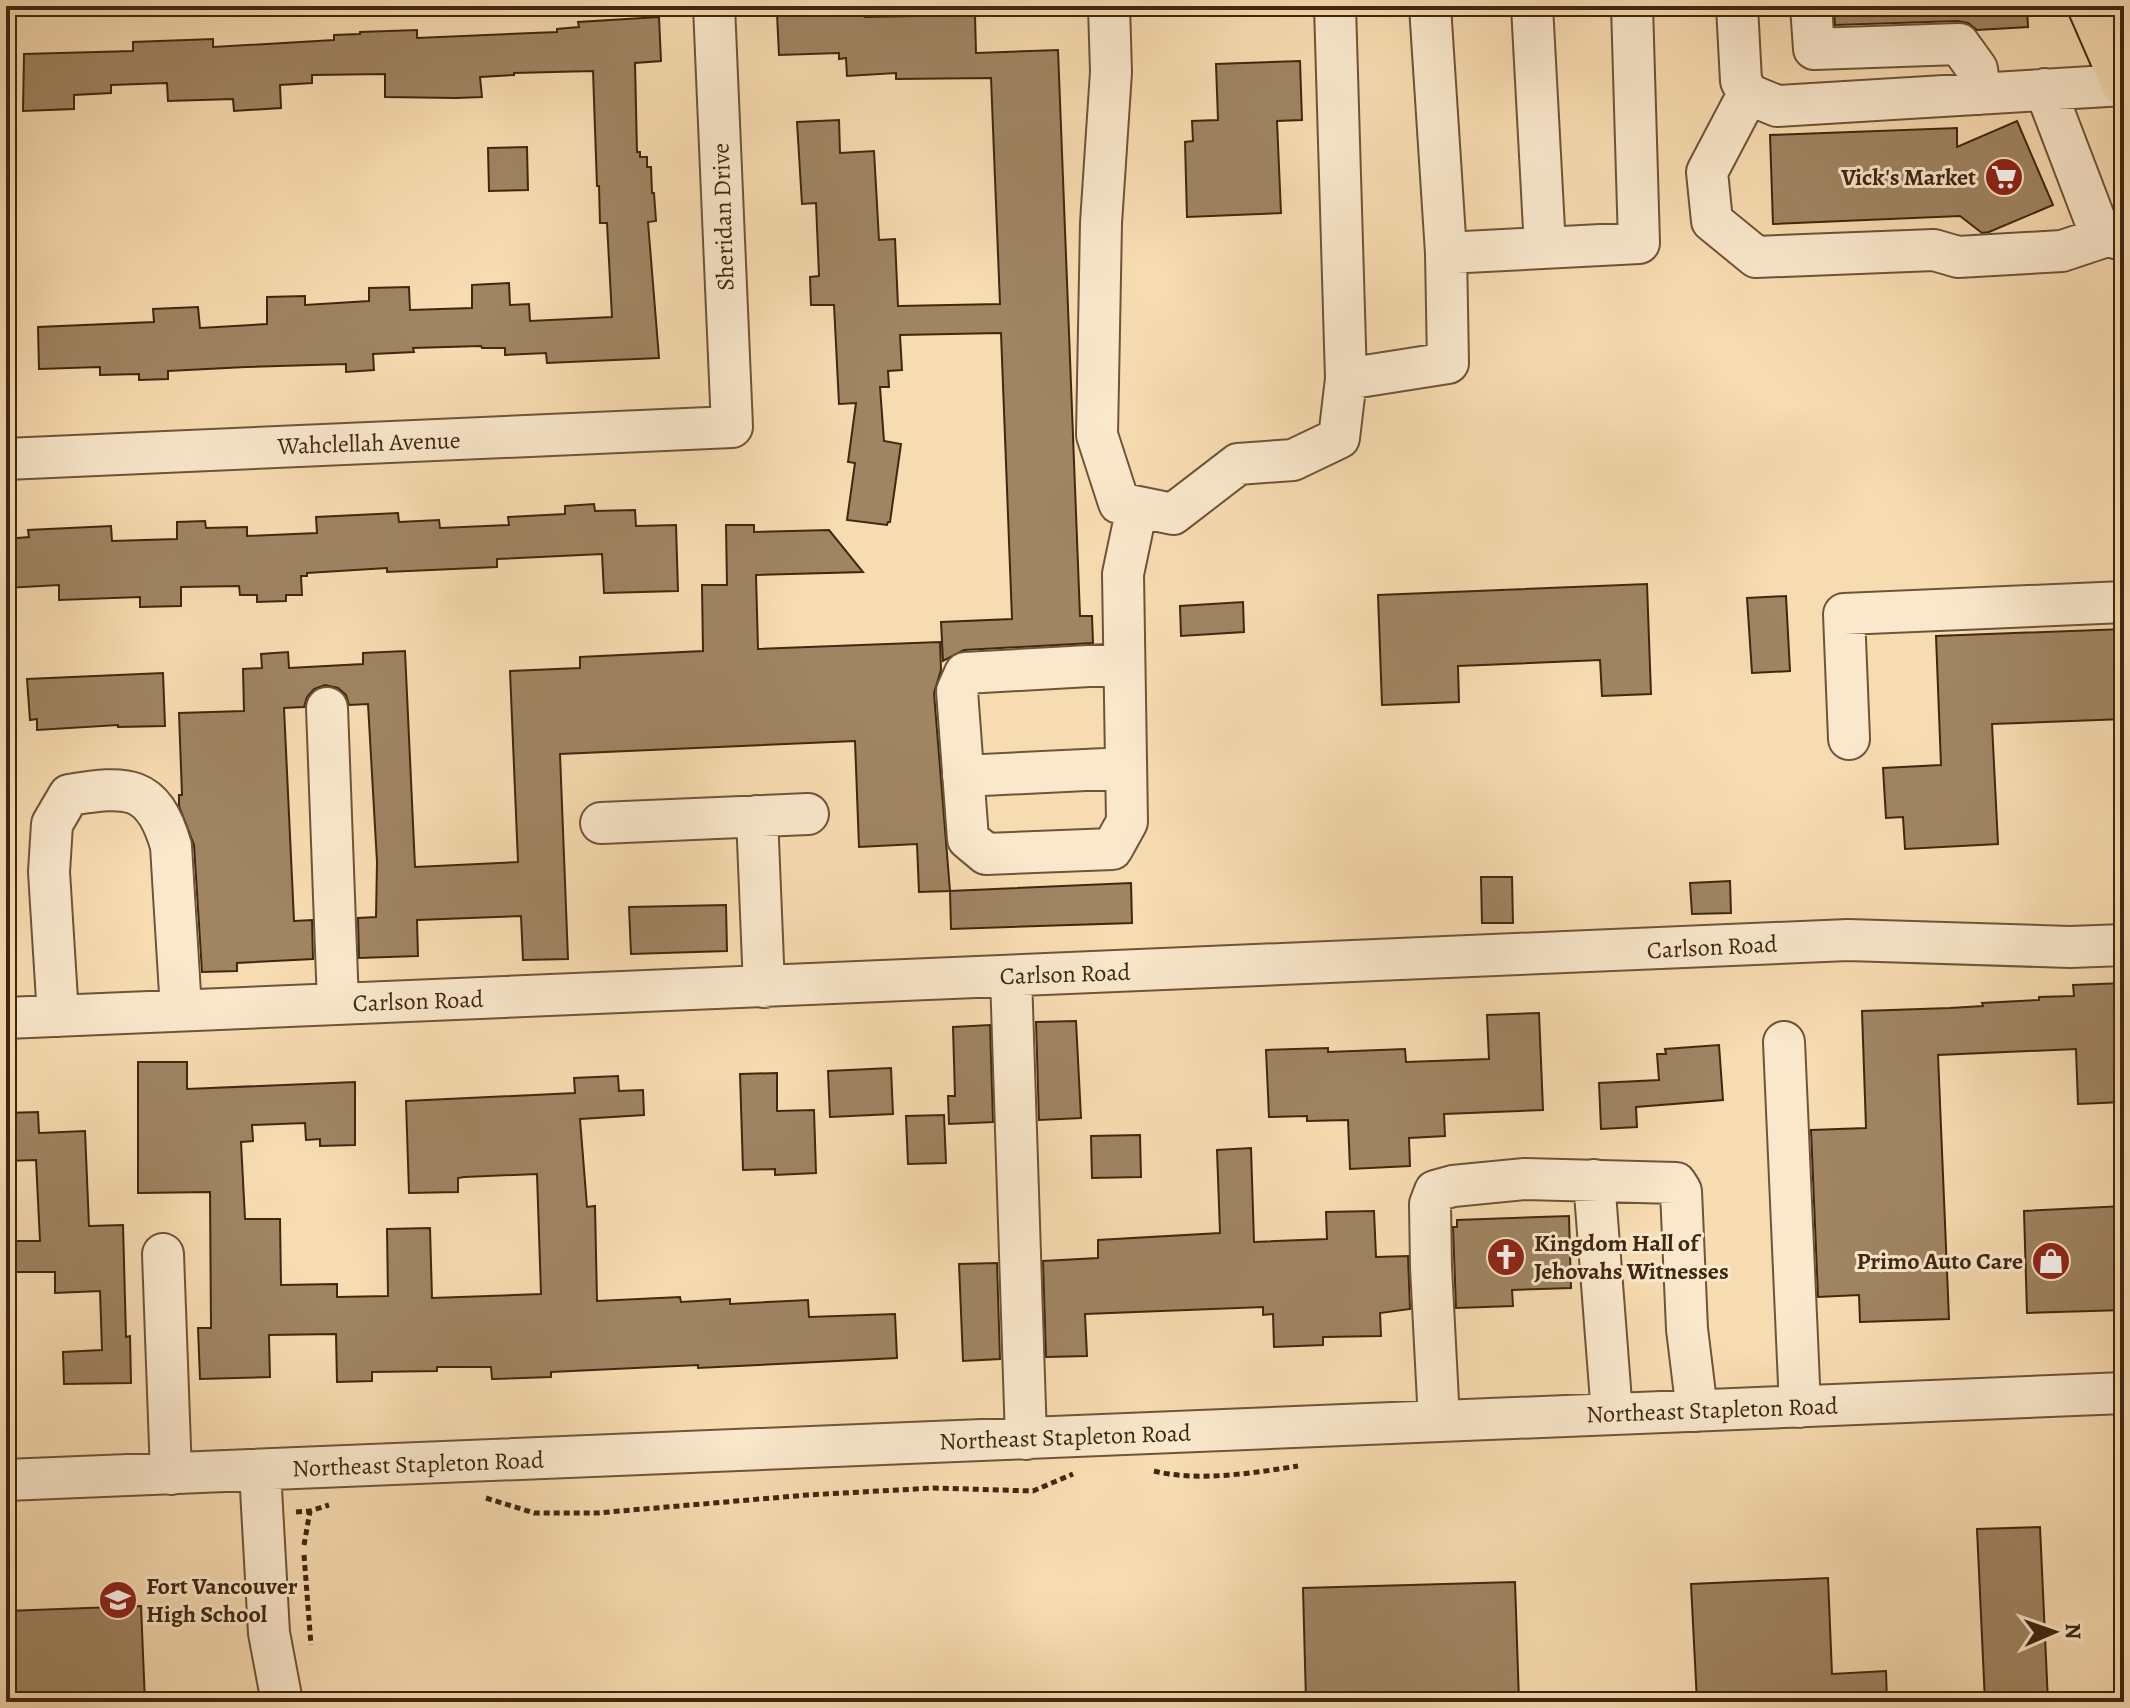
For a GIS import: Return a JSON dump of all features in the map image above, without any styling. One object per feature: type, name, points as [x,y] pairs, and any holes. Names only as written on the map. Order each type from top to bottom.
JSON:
[{"type":"main road","points":[[2090,6],[2124,84]]},
{"type":"street","name":"Sheridan Drive","points":[[714,6],[732,427]]},
{"type":"street","points":[[1109,6],[1111,72],[1101,223],[1097,435],[1119,503],[1173,514],[1238,464],[1293,460],[1339,438],[1346,379],[1335,6]]},
{"type":"street","points":[[1346,379],[1448,363],[1446,253],[1430,6]]},
{"type":"street","points":[[1532,6],[1545,248]]},
{"type":"street","points":[[1446,253],[1639,243],[1632,6]]},
{"type":"street","points":[[1737,6],[1741,81],[1748,94],[1777,106],[2124,84]]},
{"type":"street","points":[[1811,6],[1814,49],[1959,44],[1977,69],[1980,94]]},
{"type":"street","points":[[1748,94],[1707,172],[1712,221],[1756,257],[1934,250],[1958,257],[2062,251],[2110,235],[2045,89]]},
{"type":"street","name":"Wahclellah Avenue","points":[[6,459],[732,427]]},
{"type":"street","points":[[1124,664],[965,673],[957,691],[968,839],[986,854],[1112,849],[1127,822],[1123,574],[1137,507]]},
{"type":"street","points":[[1849,739],[1844,614],[2124,602]]},
{"type":"street","points":[[327,708],[338,1004]]},
{"type":"street","points":[[963,776],[1126,768]]},
{"type":"street","points":[[58,1016],[49,872],[52,824],[69,795],[103,789],[122,789],[147,799],[164,822],[171,846],[181,1010]]},
{"type":"street","points":[[601,823],[808,814]]},
{"type":"street","points":[[757,816],[764,987]]},
{"type":"street","name":"Carlson Road","points":[[6,1018],[1848,940],[2070,947],[2124,945]]},
{"type":"street","points":[[1011,976],[1026,1439]]},
{"type":"street","points":[[1784,1042],[1800,1407]]},
{"type":"street","points":[[1439,1421],[1430,1204],[1435,1191],[1453,1186],[1525,1179],[1676,1183],[1681,1191],[1687,1329],[1697,1411]]},
{"type":"street","points":[[1594,1180],[1612,1414]]},
{"type":"street","points":[[163,1254],[171,1474]]},
{"type":"street","name":"Northeast Stapleton Road","points":[[6,1480],[2124,1393]]},
{"type":"street","points":[[260,1471],[269,1633],[282,1702]]},
{"type":"path","points":[[1148,1469],[1173,1476],[1259,1472],[1307,1465]]},
{"type":"path","points":[[477,1495],[534,1513],[597,1513],[807,1495],[921,1489],[1033,1491],[1075,1473]]},
{"type":"path","points":[[312,1659],[303,1543],[310,1511],[340,1501]]},
{"type":"building","points":[[1834,6],[2027,6],[2028,27],[1977,30],[1968,23],[1958,21],[1835,25]]},
{"type":"building","points":[[864,11],[865,17],[975,15],[976,53],[1058,50],[1080,616],[1092,616],[1093,643],[964,650],[943,661],[941,622],[1012,619],[1001,333],[900,335],[902,370],[888,371],[889,387],[880,387],[884,441],[901,444],[890,522],[887,525],[847,520],[855,463],[848,462],[856,403],[839,404],[834,305],[811,305],[810,277],[819,276],[816,203],[802,204],[797,122],[839,120],[840,153],[874,151],[879,240],[895,239],[898,306],[1000,304],[991,78],[896,79],[896,73],[847,76],[846,58],[839,59],[839,53],[779,55],[777,14]]},
{"type":"building","points":[[659,17],[661,61],[635,63],[637,152],[640,152],[640,157],[647,157],[654,193],[656,221],[648,222],[659,358],[547,363],[546,353],[505,355],[505,348],[481,346],[413,348],[414,352],[373,354],[374,370],[346,372],[346,364],[246,367],[168,371],[168,379],[139,380],[139,374],[100,375],[100,367],[39,369],[38,327],[154,322],[153,309],[198,307],[200,328],[267,324],[267,297],[305,296],[305,305],[369,301],[369,288],[409,287],[410,310],[472,308],[472,285],[509,283],[510,305],[529,304],[530,321],[612,317],[607,223],[600,223],[597,186],[593,71],[480,77],[482,97],[456,98],[385,97],[385,74],[312,75],[312,83],[280,85],[281,108],[234,111],[233,99],[168,101],[167,83],[111,85],[111,93],[74,95],[74,109],[23,111],[24,54],[133,51],[133,42],[213,39],[213,47],[334,40],[334,35],[360,32],[417,30],[417,38],[557,32],[557,29],[579,27],[578,22]]},
{"type":"building","points":[[1300,61],[1302,120],[1277,121],[1281,213],[1187,217],[1185,142],[1193,141],[1192,121],[1218,120],[1216,64]]},
{"type":"building","points":[[2017,121],[2053,205],[1982,233],[1960,216],[1773,224],[1770,135],[1957,128],[1957,147]]},
{"type":"building","points":[[527,147],[528,190],[489,191],[488,148]]},
{"type":"building","points":[[594,504],[595,511],[635,510],[636,526],[676,525],[678,591],[604,593],[602,554],[497,559],[497,567],[387,572],[387,568],[307,573],[307,576],[301,576],[302,595],[286,595],[286,601],[257,602],[257,595],[240,595],[239,586],[181,587],[181,606],[140,607],[140,597],[59,600],[59,585],[6,588],[6,539],[29,537],[28,530],[111,526],[112,541],[177,539],[177,522],[205,521],[206,528],[247,527],[247,536],[317,533],[316,517],[398,513],[399,522],[439,520],[440,528],[509,525],[508,517],[565,514],[565,506]]},
{"type":"building","points":[[726,525],[754,525],[754,532],[829,530],[863,572],[756,575],[758,649],[940,642],[941,670],[934,693],[950,891],[919,892],[917,844],[859,847],[855,741],[560,754],[568,959],[523,960],[521,916],[417,920],[418,956],[359,958],[358,918],[376,917],[377,862],[368,704],[349,705],[346,695],[338,688],[325,685],[314,689],[304,707],[284,708],[294,921],[312,920],[313,959],[237,963],[237,971],[202,972],[194,845],[179,806],[179,795],[182,795],[179,713],[244,711],[243,669],[262,668],[261,654],[288,652],[289,668],[363,664],[363,653],[405,651],[415,867],[518,862],[510,671],[580,668],[580,657],[703,651],[702,585],[727,585]]},
{"type":"building","points":[[1647,584],[1651,694],[1602,696],[1600,660],[1458,666],[1459,702],[1382,705],[1378,595]]},
{"type":"building","points":[[1786,596],[1790,671],[1752,673],[1747,598]]},
{"type":"building","points":[[1243,602],[1244,632],[1181,636],[1180,606]]},
{"type":"building","points":[[2124,629],[2124,719],[1992,724],[1998,844],[1905,849],[1903,817],[1886,818],[1883,768],[1941,765],[1936,636]]},
{"type":"building","points":[[163,673],[165,726],[118,725],[37,730],[37,719],[30,720],[27,679]]},
{"type":"building","points":[[1481,877],[1512,877],[1513,923],[1482,923]]},
{"type":"building","points":[[1730,881],[1731,913],[1692,914],[1690,883]]},
{"type":"building","points":[[1131,883],[1132,923],[951,929],[950,891]]},
{"type":"building","points":[[726,905],[727,951],[631,954],[629,907]]},
{"type":"building","points":[[2124,983],[2124,1102],[2078,1104],[2076,1049],[1938,1055],[1949,1319],[1860,1322],[1859,1295],[1818,1297],[1811,1130],[1866,1128],[1862,1011],[1983,1006],[1982,1003],[2074,996],[2073,985]]},
{"type":"building","points":[[1539,1013],[1543,1110],[1444,1114],[1445,1136],[1409,1138],[1410,1166],[1350,1169],[1348,1120],[1307,1121],[1307,1116],[1269,1117],[1266,1050],[1328,1048],[1328,1052],[1405,1049],[1406,1062],[1489,1059],[1487,1015]]},
{"type":"building","points":[[1076,1021],[1081,1118],[1039,1120],[1036,1022]]},
{"type":"building","points":[[990,1025],[993,1122],[949,1124],[948,1096],[955,1096],[953,1027]]},
{"type":"building","points":[[1719,1045],[1723,1100],[1636,1107],[1637,1127],[1601,1129],[1599,1083],[1659,1080],[1657,1054],[1666,1054],[1665,1049]]},
{"type":"building","points":[[138,1062],[187,1062],[187,1089],[355,1082],[355,1145],[320,1146],[320,1139],[306,1140],[305,1123],[252,1125],[253,1141],[241,1142],[245,1219],[280,1219],[281,1285],[337,1284],[337,1297],[388,1296],[387,1229],[430,1228],[432,1298],[541,1294],[537,1174],[464,1177],[458,1178],[458,1192],[409,1193],[406,1101],[575,1093],[574,1078],[618,1076],[619,1091],[643,1090],[644,1115],[580,1119],[587,1207],[595,1206],[597,1301],[680,1297],[681,1302],[730,1299],[730,1304],[808,1300],[809,1317],[895,1314],[897,1358],[551,1372],[551,1377],[492,1379],[491,1367],[437,1367],[437,1371],[372,1372],[372,1381],[337,1382],[336,1334],[269,1335],[270,1377],[200,1379],[198,1328],[211,1328],[210,1192],[138,1193]]},
{"type":"building","points":[[891,1068],[893,1114],[830,1117],[828,1071]]},
{"type":"building","points":[[777,1073],[777,1111],[814,1110],[816,1173],[775,1175],[775,1169],[743,1170],[740,1074]]},
{"type":"building","points":[[38,1112],[39,1133],[85,1131],[89,1226],[123,1225],[126,1337],[130,1336],[131,1383],[64,1384],[63,1352],[102,1350],[100,1291],[55,1293],[55,1272],[13,1272],[13,1241],[40,1241],[36,1160],[6,1161],[6,1113]]},
{"type":"building","points":[[944,1115],[946,1163],[908,1164],[906,1116]]},
{"type":"building","points":[[1140,1135],[1141,1177],[1092,1178],[1091,1136]]},
{"type":"building","points":[[1251,1148],[1254,1242],[1327,1239],[1326,1212],[1374,1211],[1376,1257],[1408,1256],[1410,1309],[1380,1313],[1381,1336],[1323,1337],[1323,1345],[1274,1347],[1273,1314],[1263,1315],[1263,1307],[1085,1314],[1087,1356],[1046,1357],[1043,1261],[1098,1258],[1098,1240],[1220,1233],[1217,1150]]},
{"type":"building","points":[[2124,1206],[2124,1310],[2027,1313],[2024,1211]]},
{"type":"building","name":"Kingdom Hall of Jehovahs Witnesses","points":[[1569,1216],[1571,1288],[1512,1290],[1513,1306],[1456,1308],[1453,1227],[1457,1227],[1457,1220]]},
{"type":"building","points":[[997,1263],[1000,1359],[963,1361],[959,1264]]},
{"type":"building","points":[[2040,1527],[2048,1702],[1985,1702],[1977,1529]]},
{"type":"building","points":[[1828,1578],[1832,1674],[1886,1671],[1887,1702],[1697,1702],[1691,1584]]},
{"type":"building","points":[[1515,1582],[1519,1702],[1306,1702],[1303,1588]]},
{"type":"building","points":[[141,1606],[145,1702],[6,1702],[6,1611]]},
{"type":"place","name":"Vick's Market","points":[[2004,177]]},
{"type":"place","name":"Kingdom Hall of Jehovahs Witnesses","points":[[1506,1257]]},
{"type":"place","name":"Primo Auto Care","points":[[2051,1261]]},
{"type":"place","name":"Fort Vancouver High School","points":[[118,1600]]}]
